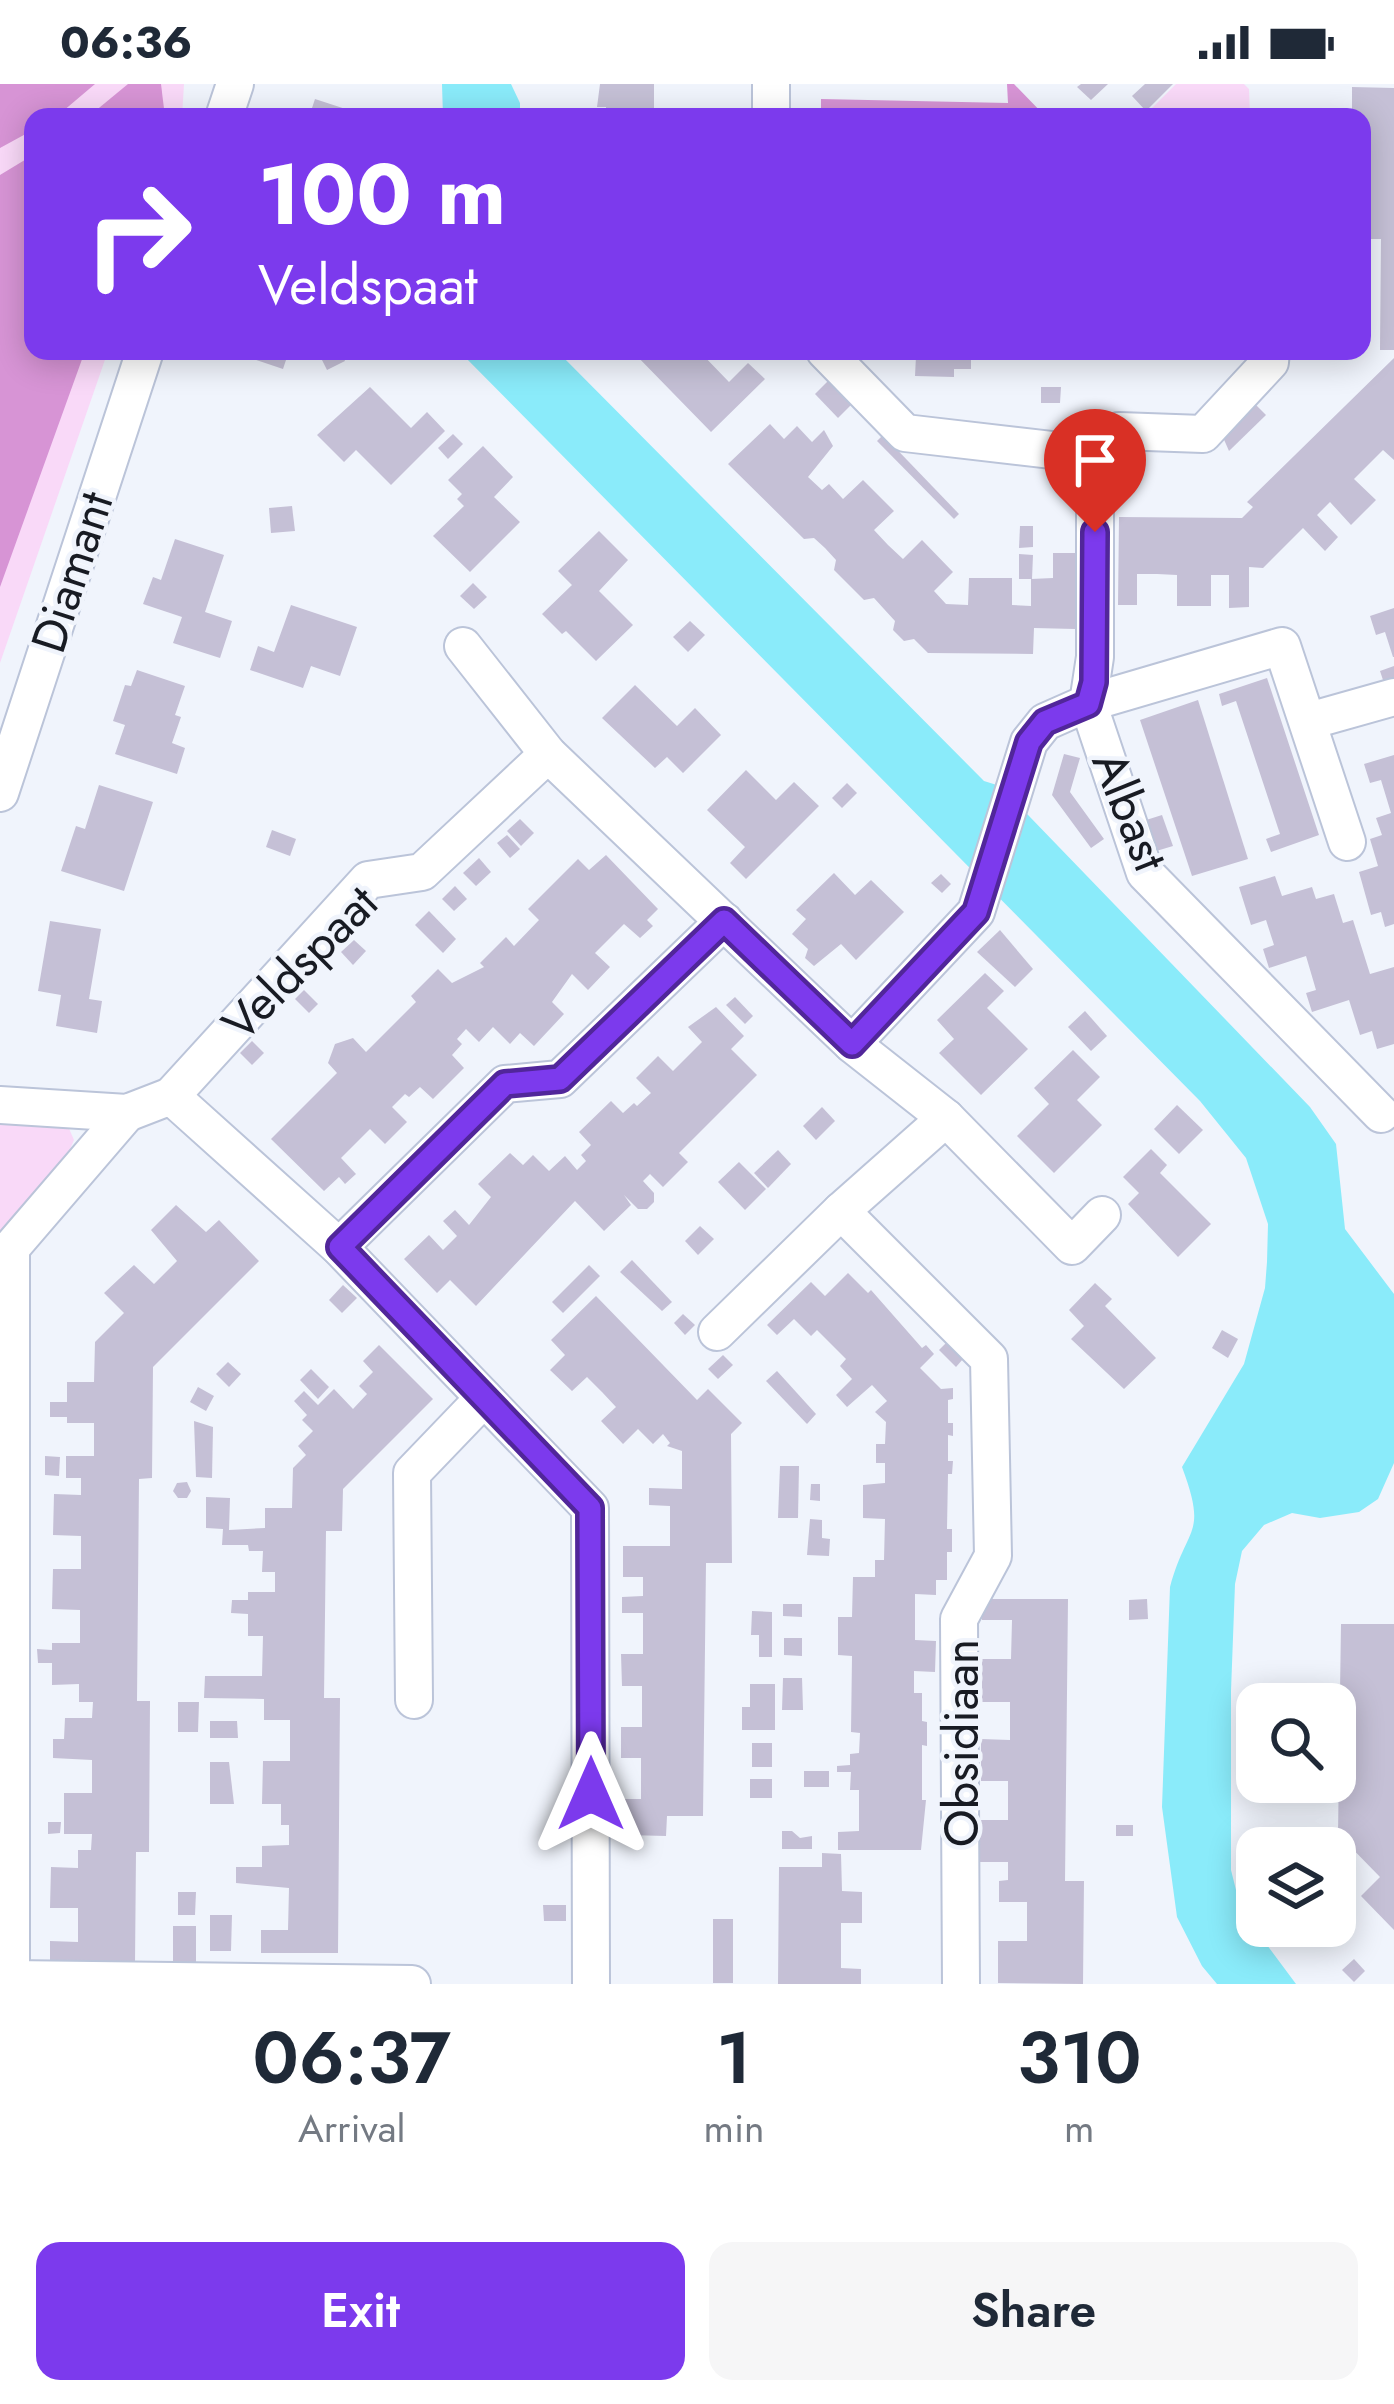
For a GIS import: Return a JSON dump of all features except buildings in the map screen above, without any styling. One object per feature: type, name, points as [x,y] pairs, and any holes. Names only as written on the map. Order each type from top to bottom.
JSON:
[{"type":"street","name":"Diamant","points":[[0,793],[142,360]]},
{"type":"street","points":[[834,360],[905,434],[1095,454]]},
{"type":"street","points":[[852,1044],[976,912],[1029,742],[1045,722],[1088,704],[1095,657],[1095,454],[1119,431],[1203,434],[1270,360]]},
{"type":"street","points":[[464,646],[548,754],[852,1044],[946,1118],[1072,1246],[1102,1215]]},
{"type":"street","name":"Albast","points":[[1347,842],[1282,646],[1088,704],[1145,873],[1381,1114]]},
{"type":"street","points":[[1309,721],[1394,697]]},
{"type":"street","name":"Veldspaat","points":[[171,1096],[368,880],[422,872],[548,754]]},
{"type":"street","points":[[340,1247],[505,1084],[560,1079],[724,921]]},
{"type":"street","points":[[0,1106],[127,1113],[171,1096],[340,1247],[590,1508],[591,1984]]},
{"type":"street","points":[[127,1113],[10,1248],[6,1982],[412,1984]]},
{"type":"street","points":[[717,1332],[946,1118]]},
{"type":"street","name":"Obsidiaan","points":[[842,1211],[989,1359],[993,1556],[959,1619],[961,1984]]},
{"type":"street","points":[[414,1700],[412,1473],[484,1398]]},
{"type":"shaded area","points":[[0,84],[184,84],[183,108],[24,108],[24,360],[105,360],[0,663]]},
{"type":"shaded area","points":[[0,84],[95,84],[67,108],[24,108],[24,135],[0,148]]},
{"type":"shaded area","points":[[128,84],[161,84],[164,108],[99,108]]},
{"type":"shaded area","points":[[1007,84],[1014,84],[1037,108],[821,108],[821,99],[1008,103]]},
{"type":"shaded area","points":[[1176,84],[1244,84],[1249,89],[1250,108],[1152,108]]},
{"type":"shaded area","points":[[24,160],[24,360],[82,360],[0,587],[0,175]]},
{"type":"shaded area","points":[[0,1111],[63,1115],[74,1140],[63,1165],[0,1232]]},
{"type":"water","points":[[442,84],[511,84],[520,103],[520,108],[443,108]]},
{"type":"water","points":[[468,360],[566,360],[984,781],[1000,786],[1310,1107],[1336,1144],[1345,1229],[1394,1294],[1394,1463],[1378,1499],[1359,1512],[1320,1518],[1292,1513],[1264,1525],[1242,1551],[1235,1584],[1231,1870],[1236,1890],[1236,1947],[1268,1947],[1296,1984],[1217,1984],[1202,1966],[1177,1917],[1162,1807],[1170,1587],[1194,1519],[1182,1467],[1244,1364],[1265,1288],[1268,1224],[1246,1158],[1200,1101]]},
{"type":"route","points":[[591,1794],[590,1508],[340,1247],[505,1084],[560,1079],[724,921],[852,1044],[976,912],[1029,742],[1045,722],[1088,704],[1094,682],[1095,532]]}]
